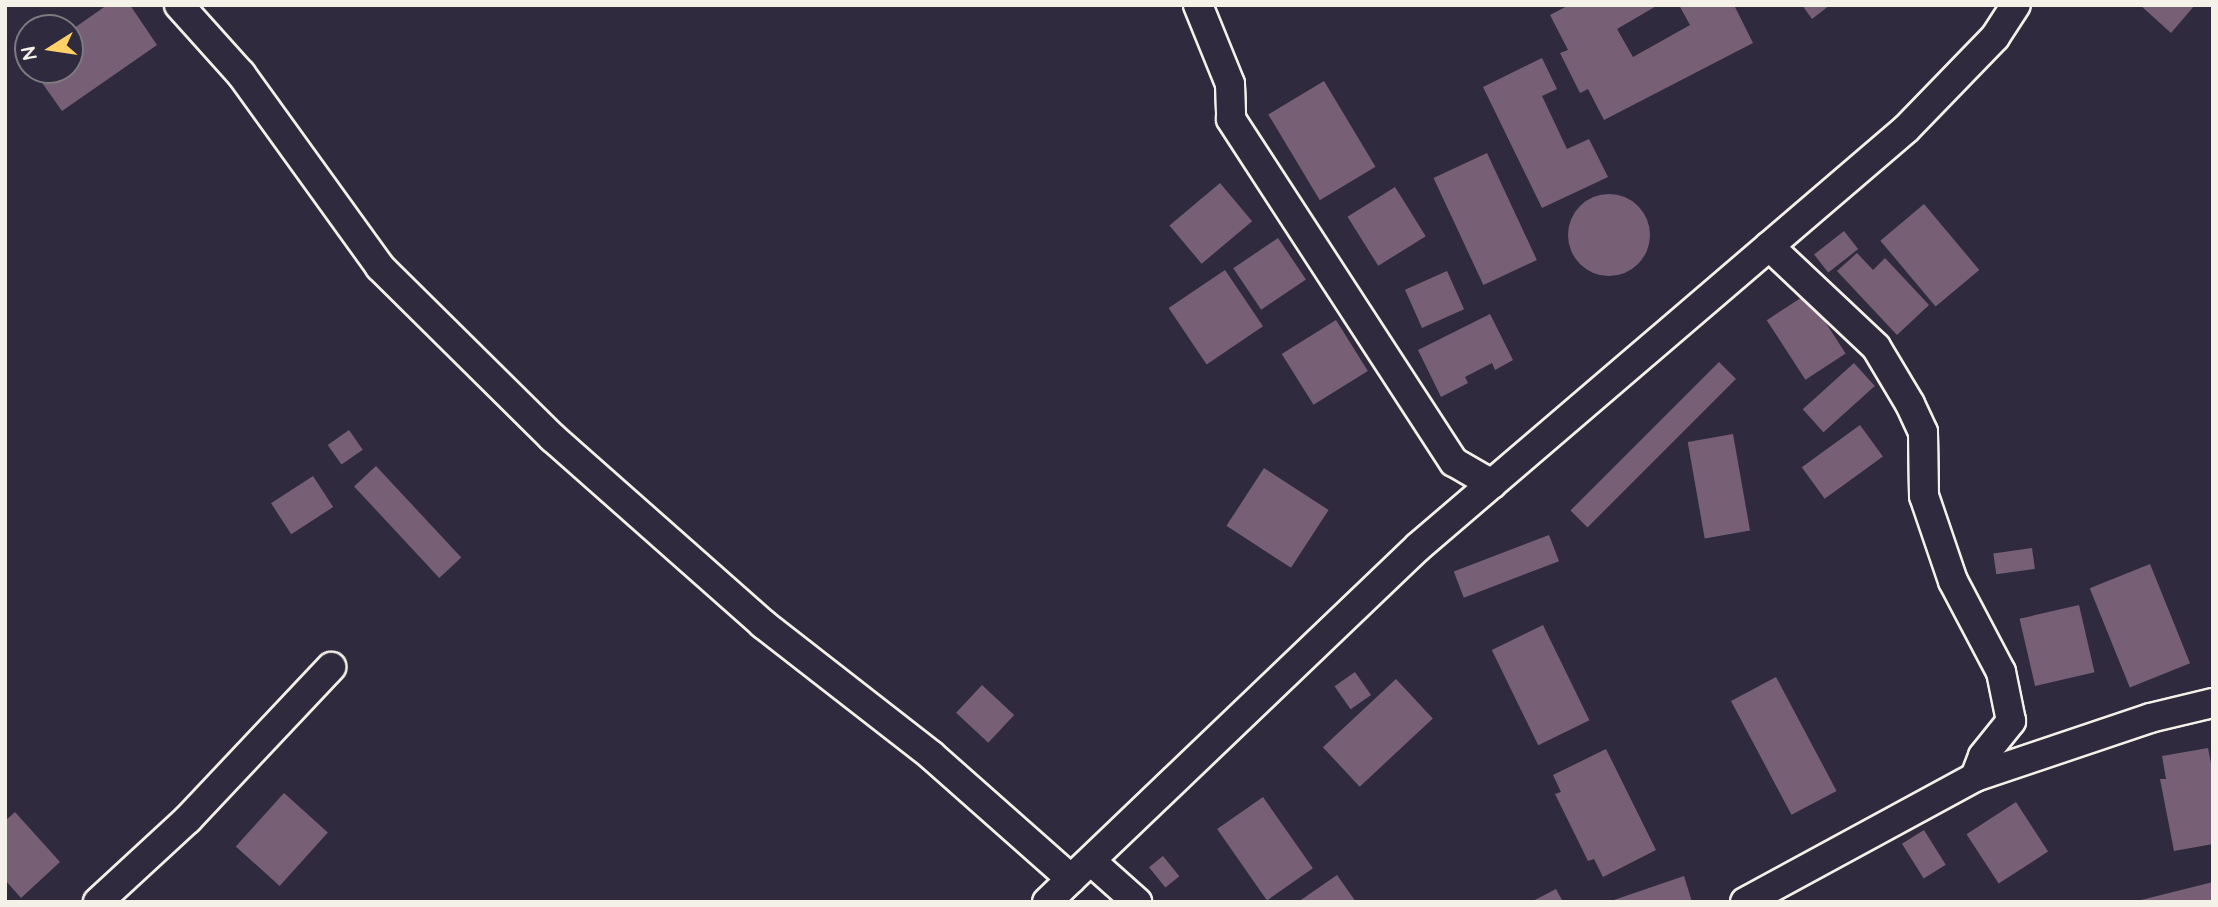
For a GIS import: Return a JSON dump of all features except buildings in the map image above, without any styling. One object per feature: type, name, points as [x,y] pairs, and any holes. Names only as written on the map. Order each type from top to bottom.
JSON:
[{"type":"street","points":[[179,5],[241,74],[380,267],[553,438],[763,624],[1081,870],[1137,902]]},
{"type":"street","points":[[1198,5],[1230,84],[1231,119],[1454,462],[1492,484]]},
{"type":"street","points":[[1047,902],[1418,547],[1906,129],[1995,37],[2017,5]]},
{"type":"street","points":[[1769,246],[1876,347],[1923,432],[1924,496],[1953,581],[2001,672],[2008,696],[2011,721],[1983,756],[1975,777]]},
{"type":"street","points":[[98,902],[188,819],[331,667]]},
{"type":"street","points":[[1745,902],[1975,777],[2150,718],[2213,703]]}]
